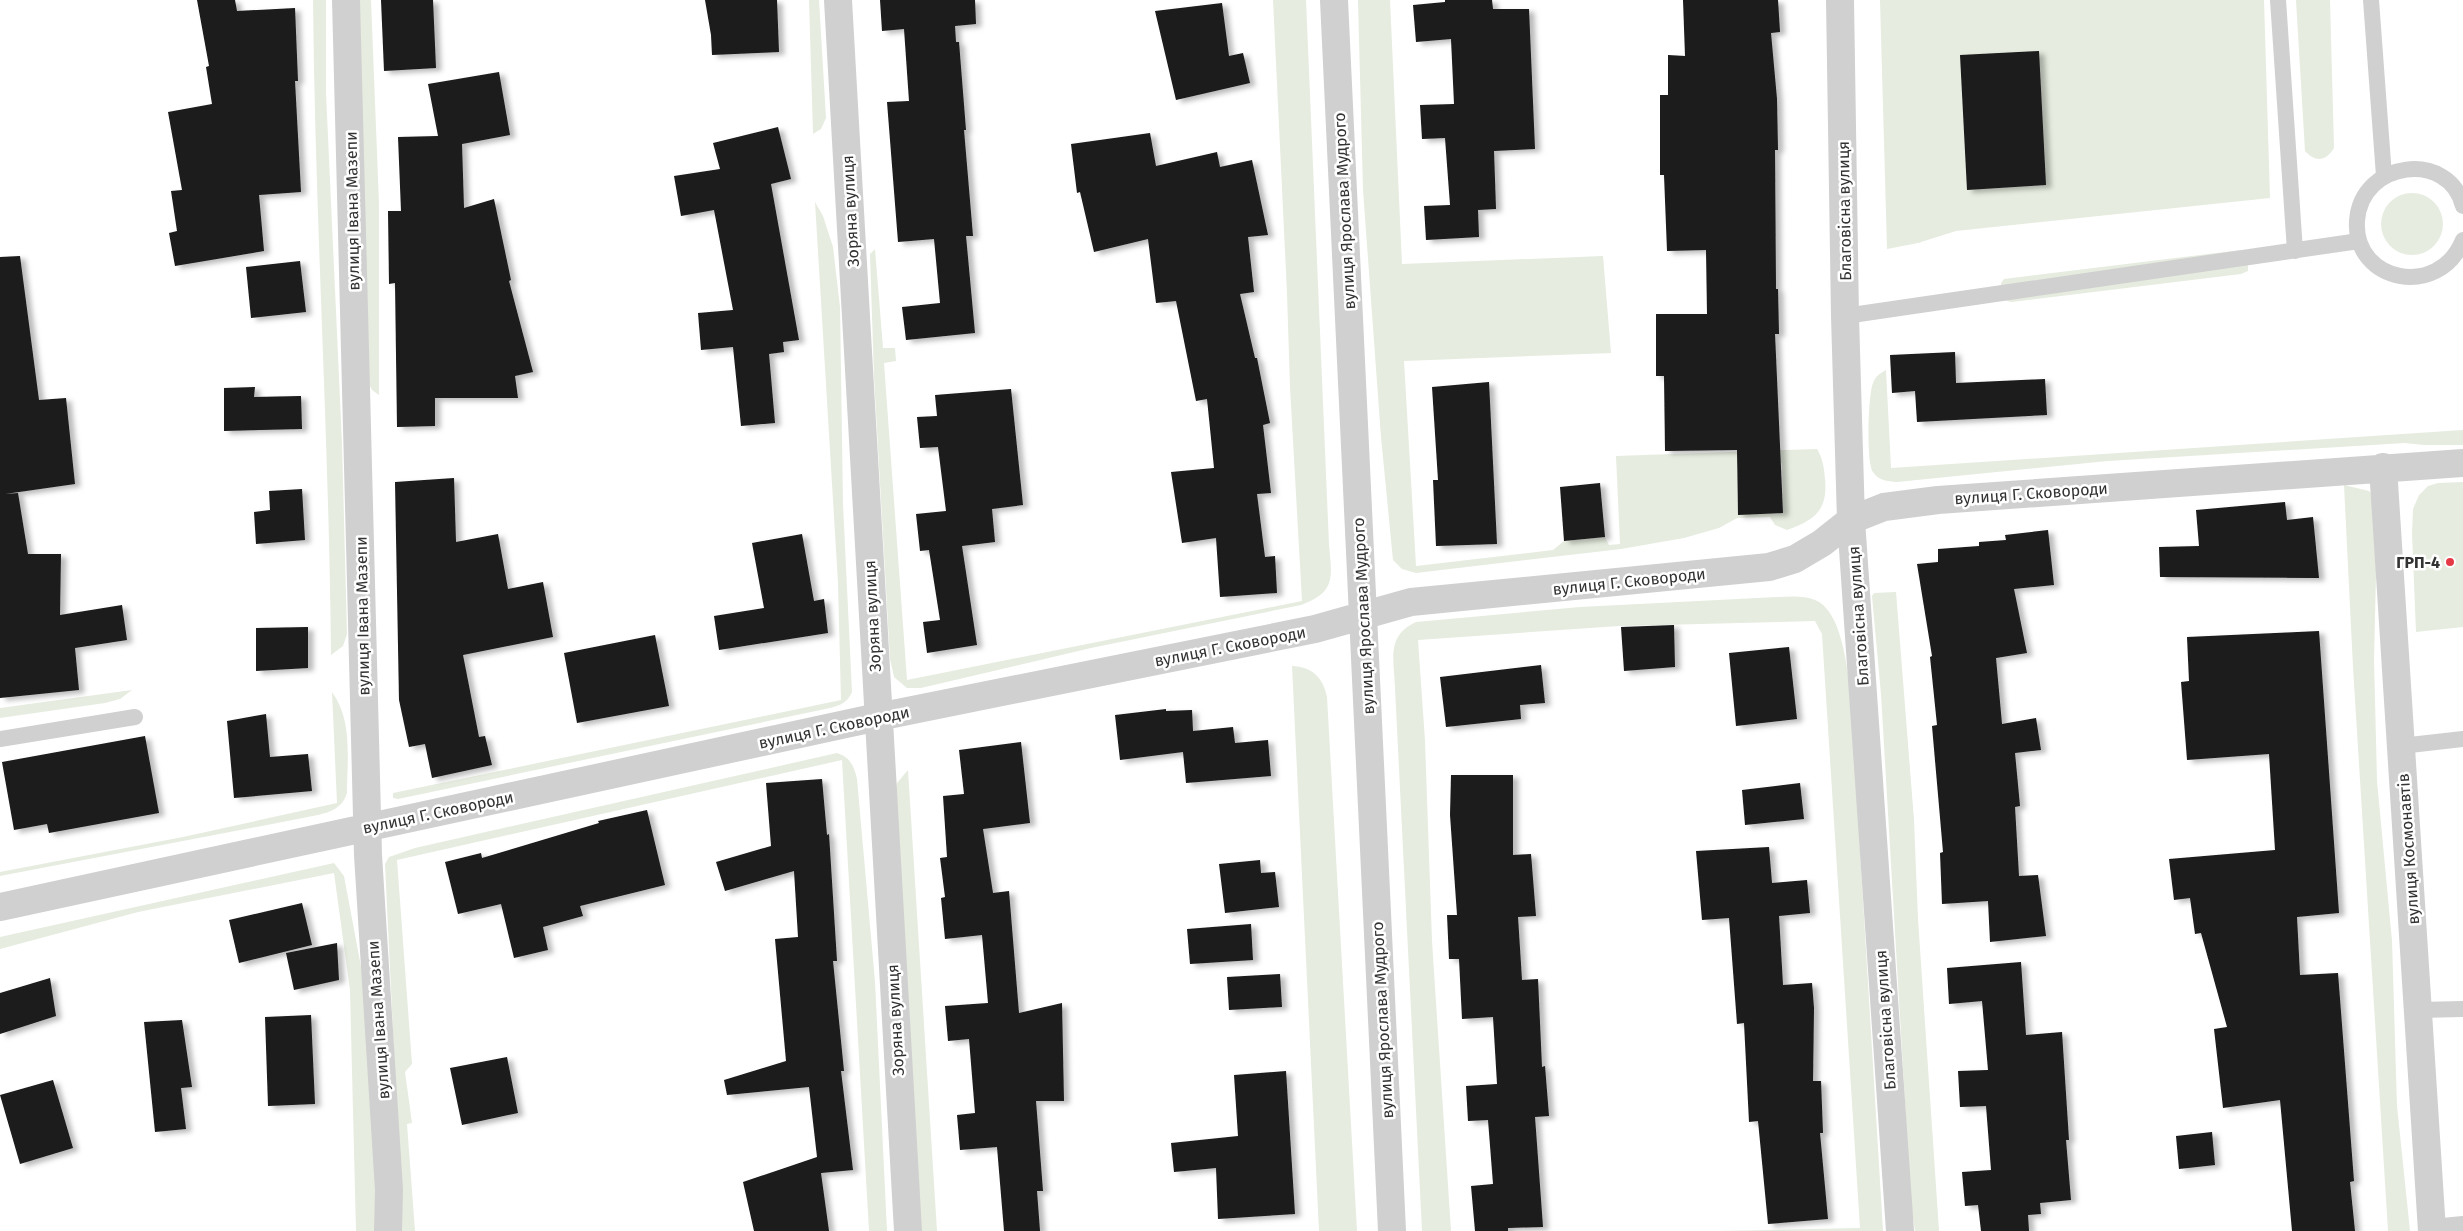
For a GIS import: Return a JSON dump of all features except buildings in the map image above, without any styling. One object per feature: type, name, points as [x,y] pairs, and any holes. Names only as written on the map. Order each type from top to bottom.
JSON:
[{"type":"street","name":"вулиця Івана Мазепи","points":[[346,0],[367,828],[389,1190],[388,1231]]},
{"type":"street","name":"Зоряна вулиця","points":[[838,0],[908,1231]]},
{"type":"street","name":"вулиця Ярослава Мудрого","points":[[1334,0],[1392,1231]]},
{"type":"street","name":"Благовісна вулиця","points":[[1840,0],[1845,316],[1851,520],[1900,1231]]},
{"type":"street","name":"вулиця Г. Сковороди","points":[[0,907],[878,717],[1315,629],[1411,602],[1769,567],[1795,559],[1822,543],[1851,520],[1884,507],[1938,500],[2383,467],[2463,463]]},
{"type":"street","name":"вулиця Космонавтів","points":[[2383,467],[2432,1229]]},
{"type":"lane","points":[[2278,0],[2295,250]]},
{"type":"lane","points":[[2371,0],[2384,176]]},
{"type":"lane","points":[[2463,206],[2452,186],[2438,175],[2420,169],[2401,169],[2384,176],[2370,188],[2360,204],[2357,223],[2359,241],[2369,257],[2382,270],[2399,277],[2416,278],[2433,274],[2447,264],[2458,251],[2463,240]]},
{"type":"lane","points":[[1845,316],[2359,241]]},
{"type":"lane","points":[[0,739],[135,717]]},
{"type":"lane","points":[[2401,746],[2463,739]]},
{"type":"lane","points":[[2418,1010],[2463,1009]]},
{"type":"lane","points":[[2432,1229],[2463,1224]]},
{"type":"shaded area","points":[[313,0],[326,0],[326,93],[342,443],[347,634],[343,646],[331,655],[328,491],[316,164]]},
{"type":"shaded area","points":[[356,0],[371,0],[379,204],[379,395],[372,390],[368,382]]},
{"type":"shaded area","points":[[809,0],[819,0],[826,118],[821,129],[813,134]]},
{"type":"shaded area","points":[[1273,0],[1306,0],[1331,566],[1331,575],[1326,589],[1321,595],[1301,605],[1091,648],[921,688],[907,688],[894,677],[890,659],[874,377],[870,254],[875,249],[883,348],[895,348],[896,361],[884,363],[907,680],[1302,601],[1290,387]]},
{"type":"shaded area","points":[[1358,0],[1390,0],[1402,264],[1603,256],[1611,353],[1404,361],[1416,566],[1553,550],[1564,541],[1605,537],[1609,545],[1620,544],[1616,456],[1817,449],[1821,456],[1825,475],[1824,499],[1818,512],[1812,518],[1787,530],[1775,525],[1770,517],[1737,518],[1719,528],[1684,538],[1621,549],[1416,573],[1402,569],[1393,560],[1381,437],[1363,190]],"holes":[[[1782,463],[1783,513],[1738,514],[1737,464]]]},
{"type":"shaded area","points":[[1880,0],[2264,0],[2270,198],[1956,231],[1918,243],[1887,249]]},
{"type":"shaded area","points":[[2296,0],[2330,0],[2334,148],[2328,156],[2321,159],[2309,155],[2305,151]]},
{"type":"shaded area","points":[[2406,193],[2418,193],[2434,202],[2441,212],[2443,224],[2441,236],[2434,246],[2418,255],[2406,255],[2395,250],[2386,241],[2381,230],[2381,218],[2386,207],[2395,198]]},
{"type":"shaded area","points":[[815,202],[823,216],[833,247],[840,307],[843,504],[852,692],[848,699],[840,705],[830,708],[398,799],[393,798],[393,793],[841,700],[838,583]]},
{"type":"shaded area","points":[[2241,250],[2248,255],[2248,271],[2241,274],[2011,302],[2004,300],[2001,296],[2001,283],[2004,279]]},
{"type":"shaded area","points":[[1886,370],[1891,468],[2463,430],[2463,445],[2405,443],[2108,461],[1897,482],[1881,479],[1875,475],[1869,456],[1871,390],[1875,379]]},
{"type":"shaded area","points":[[2463,482],[2463,627],[2416,632],[2412,533],[2413,509],[2419,495],[2428,486],[2438,483]]},
{"type":"shaded area","points":[[2344,485],[2369,491],[2375,498],[2377,533],[2374,659],[2377,781],[2392,941],[2397,1106],[2410,1231],[2388,1231],[2353,667]]},
{"type":"shaded area","points":[[1896,592],[1914,820],[1918,919],[1939,1231],[1915,1231],[1911,1204],[1881,694],[1872,596],[1874,593]]},
{"type":"shaded area","points":[[1806,597],[1824,606],[1831,614],[1841,638],[1850,686],[1883,1231],[1717,1231],[1860,1228],[1822,634],[1815,621],[1619,626],[1418,640],[1425,741],[1432,941],[1451,1231],[1422,1231],[1393,658],[1396,641],[1406,628],[1416,622],[1580,607]]},
{"type":"shaded area","points":[[1292,666],[1305,668],[1316,674],[1323,684],[1327,697],[1357,1231],[1319,1231]]},
{"type":"shaded area","points":[[132,690],[120,699],[105,703],[0,718],[0,708]]},
{"type":"shaded area","points":[[332,692],[339,703],[343,715],[348,754],[347,793],[344,800],[335,809],[323,814],[303,818],[0,876],[0,872],[183,837],[337,803]]},
{"type":"shaded area","points":[[837,753],[851,763],[857,779],[875,982],[887,1231],[869,1231],[842,760],[397,860],[412,1064],[405,1072],[412,1123],[407,1124],[415,1231],[396,1231],[402,1219],[385,864],[389,857],[415,848]]},
{"type":"shaded area","points":[[908,770],[937,1231],[921,1231],[894,795],[897,783]]},
{"type":"shaded area","points":[[334,863],[344,876],[365,988],[373,1078],[376,1231],[356,1231],[350,990],[334,873],[138,912],[0,949],[0,937]]},
{"type":"place","name":"ГРП-4","points":[[2450,562]]}]
